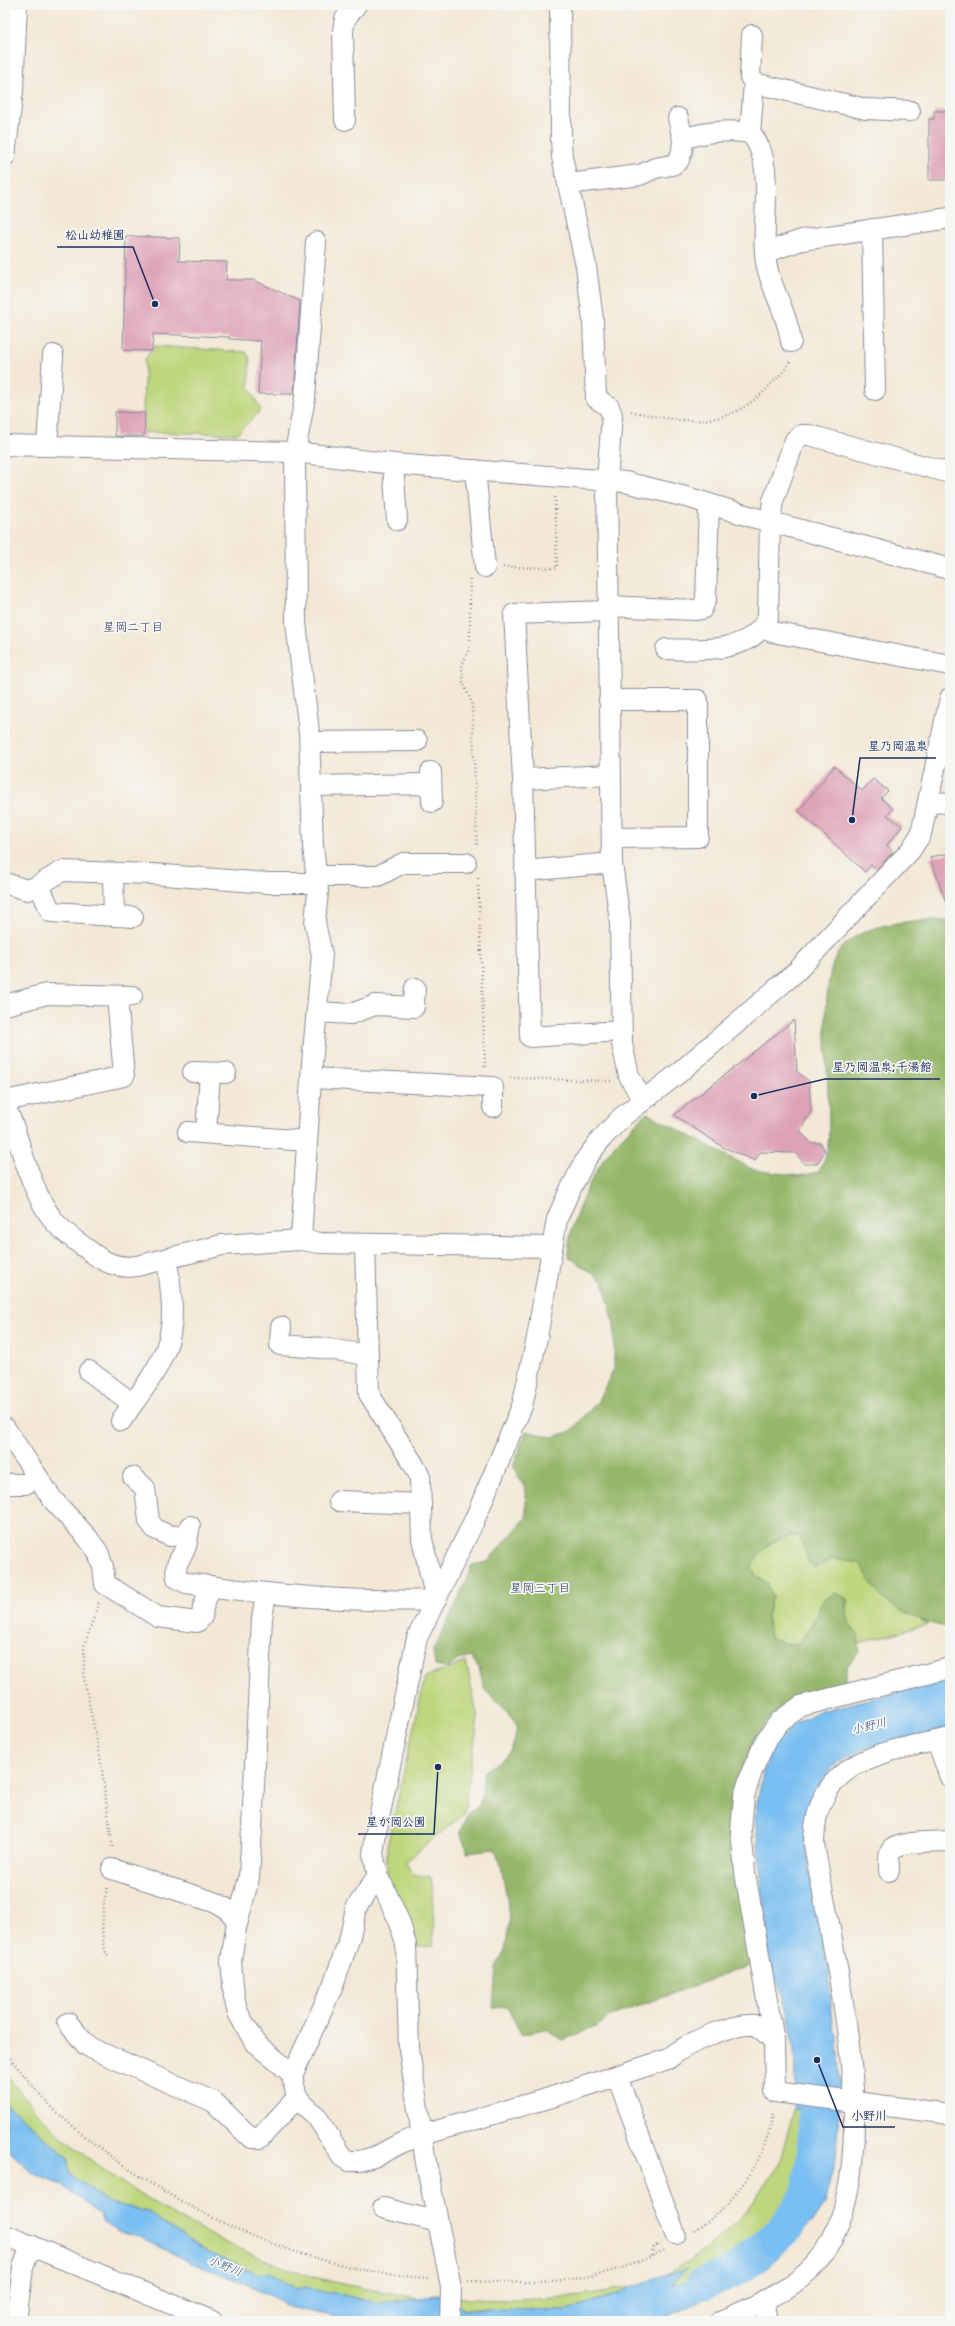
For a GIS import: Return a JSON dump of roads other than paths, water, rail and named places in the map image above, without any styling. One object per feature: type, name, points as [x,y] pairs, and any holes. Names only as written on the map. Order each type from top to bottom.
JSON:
[{"type":"street","points":[[5,156],[13,90],[17,5]]},
{"type":"street","points":[[345,120],[343,31],[345,19],[356,5]]},
{"type":"street","points":[[560,5],[561,139],[568,184],[586,266],[593,320],[596,398],[609,407],[612,415],[607,481],[612,863],[620,921],[621,1031],[629,1076],[643,1101]]},
{"type":"street","points":[[752,35],[750,77],[754,83],[750,133],[760,147],[764,162],[767,208],[767,267],[787,320],[791,342]]},
{"type":"street","points":[[754,83],[866,109],[910,111]]},
{"type":"street","points":[[568,184],[640,175],[656,168],[672,165],[678,160],[683,139],[678,118]]},
{"type":"street","points":[[683,139],[694,135],[740,131],[750,133]]},
{"type":"street","points":[[766,252],[802,240],[950,218]]},
{"type":"street","points":[[872,229],[875,390]]},
{"type":"street","points":[[301,1240],[311,1078],[322,955],[315,923],[317,880],[311,786],[310,742],[296,623],[295,452],[305,398],[316,242]]},
{"type":"street","points":[[47,446],[53,355]]},
{"type":"street","points":[[666,650],[712,650],[729,647],[764,627],[768,616],[770,522],[773,501],[795,440],[802,435],[950,473]]},
{"type":"street","points":[[5,445],[295,452],[393,464],[625,482],[950,569]]},
{"type":"street","points":[[393,464],[397,520]]},
{"type":"street","points":[[475,470],[485,567]]},
{"type":"street","points":[[621,1031],[530,1037],[523,778],[514,614],[608,608],[702,609],[706,599],[709,504]]},
{"type":"street","points":[[764,627],[772,632],[950,665]]},
{"type":"street","points":[[450,2321],[450,2288],[426,2163],[409,2049],[406,1945],[400,1923],[378,1875],[374,1854],[376,1832],[417,1638],[474,1521],[522,1406],[537,1338],[557,1219],[586,1159],[602,1138],[622,1117],[797,971],[910,851],[921,834],[928,802],[946,737],[950,698]]},
{"type":"street","points":[[609,700],[698,700],[698,837],[612,838]]},
{"type":"street","points":[[310,742],[417,741]]},
{"type":"street","points":[[523,778],[610,775]]},
{"type":"street","points":[[311,786],[431,786]]},
{"type":"street","points":[[928,802],[950,803]]},
{"type":"street","points":[[5,883],[27,890],[39,885],[62,871],[267,883],[378,876],[403,863],[466,863]]},
{"type":"street","points":[[525,871],[612,863]]},
{"type":"street","points":[[39,885],[51,912],[123,916],[113,873]]},
{"type":"street","points":[[317,1012],[351,1014],[374,1005],[414,1007],[415,988]]},
{"type":"street","points":[[5,1005],[47,994],[125,996],[124,1076],[5,1101]]},
{"type":"street","points":[[210,1073],[197,1133],[307,1141]]},
{"type":"street","points":[[311,1078],[403,1092],[493,1088],[493,1107]]},
{"type":"street","points":[[5,1108],[10,1117],[33,1183],[44,1206],[55,1222],[70,1236],[95,1255],[118,1267],[137,1266],[222,1245],[301,1240],[365,1244],[552,1247]]},
{"type":"street","points":[[365,1244],[369,1394],[420,1477],[422,1539],[436,1600]]},
{"type":"street","points":[[121,1421],[157,1366],[168,1342],[177,1334],[167,1259]]},
{"type":"street","points":[[281,1327],[280,1345],[322,1348],[368,1355]]},
{"type":"street","points":[[96,1371],[132,1403]]},
{"type":"street","points":[[5,1428],[53,1500],[87,1537],[98,1552],[103,1567],[105,1584],[158,1617],[197,1622],[202,1618],[203,1607],[211,1586]]},
{"type":"street","points":[[5,1484],[26,1484],[38,1477]]},
{"type":"street","points":[[145,1484],[149,1521],[155,1529],[170,1536],[188,1531],[187,1542],[177,1563],[178,1578],[186,1583],[266,1594],[359,1600],[436,1600]]},
{"type":"street","points":[[339,1501],[421,1504]]},
{"type":"street","points":[[266,1594],[262,1618],[249,1871],[231,1961],[234,1997],[238,2013],[254,2043],[289,2070],[292,2076],[297,2098],[317,2117],[342,2157],[349,2161],[360,2161],[377,2156],[401,2143],[422,2135],[549,2098],[668,2059],[682,2047],[744,2024],[757,2025],[774,2041]]},
{"type":"street","points":[[950,1668],[801,1706],[780,1721],[766,1740],[744,1796],[741,1831],[745,1873],[774,2041],[775,2092],[950,2114]]},
{"type":"street","points":[[720,2321],[764,2300],[802,2276],[825,2251],[839,2225],[846,2200],[852,2145],[844,2000],[814,1844],[814,1828],[818,1809],[827,1792],[839,1776],[855,1764],[876,1754],[943,1739],[950,1776]]},
{"type":"street","points":[[889,1871],[890,1853],[894,1847],[902,1844],[950,1841]]},
{"type":"street","points":[[112,1869],[216,1902],[227,1909],[238,1921]]},
{"type":"street","points":[[292,2076],[334,1983],[350,1937],[356,1908],[378,1875]]},
{"type":"street","points":[[68,2023],[86,2045],[95,2050],[214,2102],[251,2138],[260,2138],[297,2098]]},
{"type":"street","points":[[617,2076],[675,2234]]},
{"type":"street","points":[[383,2208],[438,2222]]},
{"type":"street","points":[[5,2235],[31,2245],[185,2316],[212,2321]]},
{"type":"street","points":[[16,2321],[23,2268],[31,2245]]},
{"type":"street","points":[[764,2300],[768,2321]]},
{"type":"water","points":[[950,1679],[950,1729],[883,1743],[847,1757],[826,1775],[818,1786],[813,1798],[806,1823],[805,1837],[806,1850],[827,1963],[834,2033],[837,2036],[840,2089],[836,2158],[824,2204],[811,2224],[771,2265],[741,2285],[654,2321],[354,2321],[289,2307],[261,2290],[189,2262],[139,2236],[120,2232],[104,2222],[100,2213],[61,2185],[33,2173],[5,2147],[5,2103],[67,2157],[70,2174],[107,2202],[148,2212],[208,2253],[260,2274],[268,2273],[298,2289],[306,2287],[379,2303],[435,2295],[464,2309],[566,2310],[620,2294],[630,2287],[686,2269],[672,2284],[713,2278],[740,2268],[788,2226],[810,2189],[816,2111],[794,2109],[794,2053],[789,2015],[784,1997],[769,1963],[755,1814],[763,1773],[774,1744],[795,1724],[817,1712]]},
{"type":"waterway","name":"小野川","points":[[703,2284],[740,2268],[788,2226],[810,2189],[814,2150],[817,2065]]},
{"type":"place","name":"松山幼稚園","points":[[155,304]]},
{"type":"place","name":"星乃岡温泉","points":[[852,820]]},
{"type":"place","name":"星乃岡温泉;千湯館","points":[[754,1096]]},
{"type":"place","name":"星が岡公園","points":[[438,1767]]},
{"type":"place","name":"小野川","points":[[817,2060]]},
{"type":"district","name":"星岡二丁目","points":[[133,627]]},
{"type":"district","name":"星岡三丁目","points":[[540,1588]]}]
